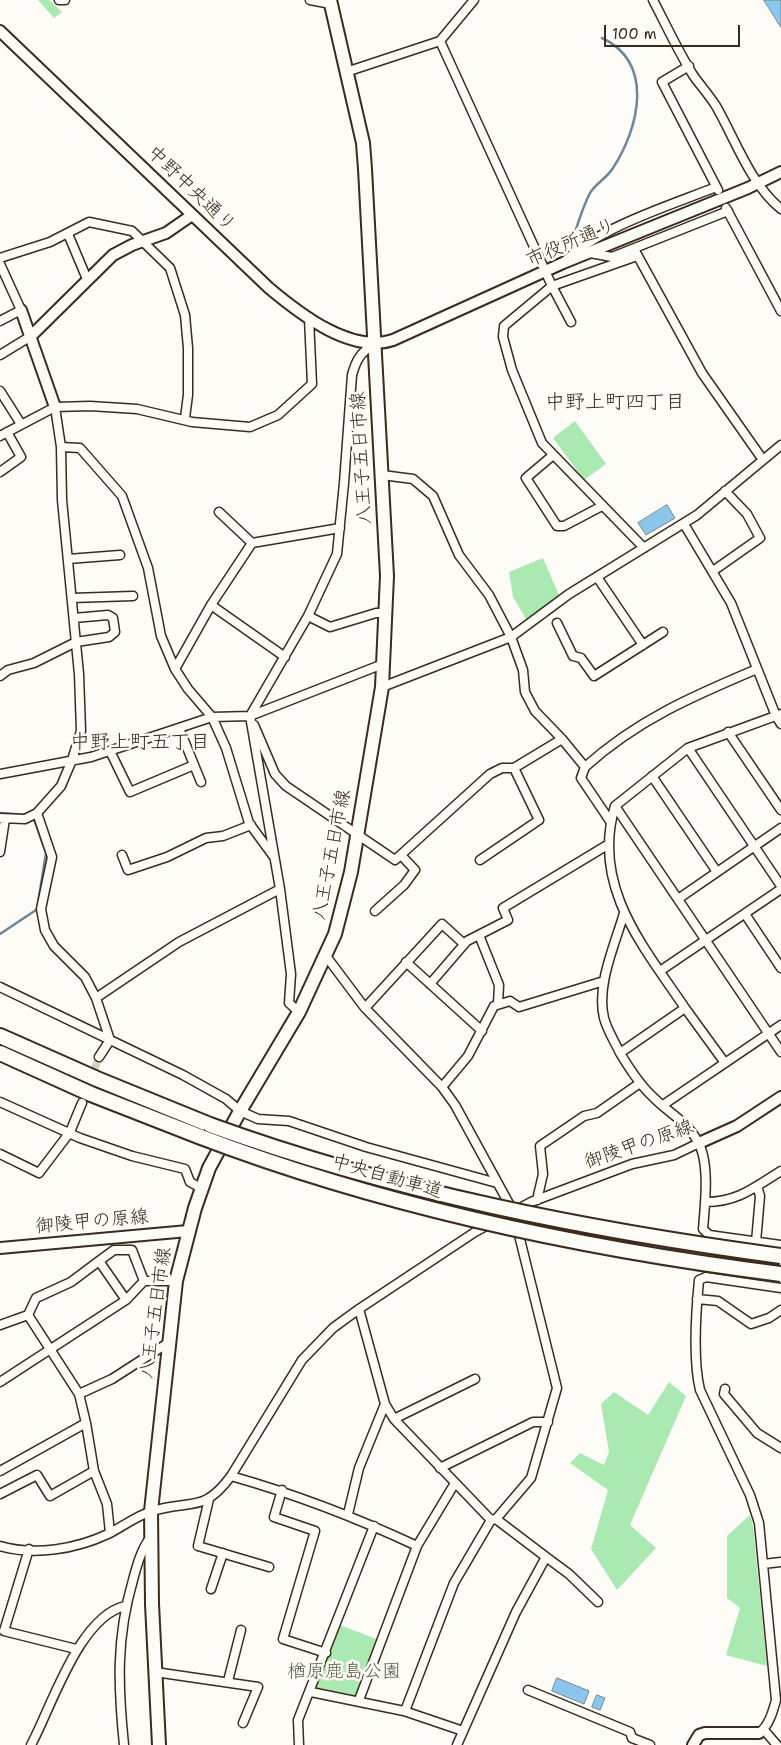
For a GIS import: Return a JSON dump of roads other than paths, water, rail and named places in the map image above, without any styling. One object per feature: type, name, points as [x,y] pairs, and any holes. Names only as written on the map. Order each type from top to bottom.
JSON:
[{"type":"highway","name":"中央自動車道","points":[[0,1036],[210,1125],[249,1139],[395,1182],[581,1225],[700,1245],[781,1256]]},
{"type":"highway","name":"中央自動車道","points":[[0,1053],[91,1094],[201,1137],[243,1153],[339,1184],[469,1219],[578,1243],[669,1259],[781,1274]]},
{"type":"main road","name":"八王子五日市線","points":[[159,1745],[155,1672],[151,1511],[176,1281],[201,1188],[240,1111],[300,1012],[326,956],[342,910],[351,872],[356,832],[382,687],[387,613],[382,475],[364,158],[331,2]]},
{"type":"street","points":[[59,0],[65,0]]},
{"type":"street","points":[[310,0],[331,2]]},
{"type":"street","points":[[346,72],[440,41],[474,0]]},
{"type":"street","points":[[653,0],[689,66],[715,105],[769,199],[781,209]]},
{"type":"street","name":"中野中央通り","points":[[0,31],[269,288],[309,318],[349,338],[374,344]]},
{"type":"street","points":[[440,41],[547,271],[552,286],[571,322]]},
{"type":"street","points":[[563,263],[577,250],[602,234],[717,188],[662,82],[689,66]]},
{"type":"street","name":"市役所通り","points":[[374,344],[393,340],[563,263],[760,183],[781,172]]},
{"type":"street","points":[[644,548],[552,456],[542,443],[512,370],[503,337],[504,326],[552,286],[636,253],[727,209],[781,311]]},
{"type":"street","points":[[0,355],[31,336],[113,255],[166,233],[192,214]]},
{"type":"street","points":[[0,258],[68,234],[89,222],[98,222],[132,230],[170,268],[185,315],[188,348],[188,395],[185,418]]},
{"type":"street","points":[[68,234],[87,279]]},
{"type":"street","points":[[590,253],[612,257],[636,253]]},
{"type":"street","points":[[636,253],[702,373],[762,460]]},
{"type":"street","points":[[0,264],[31,336],[55,408],[61,447],[62,500],[76,642],[81,731],[61,786],[37,813],[25,819],[2,819],[0,852]]},
{"type":"street","points":[[0,321],[21,310]]},
{"type":"street","points":[[0,472],[21,457],[3,434],[55,408],[90,406],[137,409],[185,418],[192,422],[250,428],[278,416],[312,384],[309,318]]},
{"type":"street","points":[[300,1012],[289,1003],[292,974],[275,858],[250,716],[308,616],[331,571],[340,528],[352,375],[362,351],[374,344]]},
{"type":"street","points":[[0,391],[21,424]]},
{"type":"street","points":[[382,687],[511,637],[596,576],[684,524],[781,446]]},
{"type":"street","points":[[61,447],[80,448],[122,496],[148,568],[161,636],[175,669],[188,689],[212,717],[226,748],[250,825],[275,858]]},
{"type":"street","points":[[552,456],[526,478],[557,526],[564,526],[602,506]]},
{"type":"street","points":[[382,475],[413,480],[433,496],[459,555],[489,594],[511,637],[523,670],[524,692],[535,711],[585,767]]},
{"type":"street","points":[[713,571],[760,538],[748,514],[725,491]]},
{"type":"street","points":[[219,512],[252,543]]},
{"type":"street","points":[[684,524],[731,603],[757,670],[781,724]]},
{"type":"street","points":[[175,669],[212,605],[252,543],[340,528]]},
{"type":"street","points":[[68,559],[120,556]]},
{"type":"street","points":[[596,576],[643,645]]},
{"type":"street","points":[[72,598],[133,596]]},
{"type":"street","points":[[212,605],[285,657]]},
{"type":"street","points":[[308,616],[330,627],[376,613],[387,613]]},
{"type":"street","points":[[0,676],[8,670],[34,663],[76,642],[109,637],[115,632],[113,618],[108,615],[74,618]]},
{"type":"street","points":[[557,623],[573,656],[581,658],[594,676],[663,632]]},
{"type":"street","points":[[0,774],[110,751],[212,717],[250,716],[384,664]]},
{"type":"street","points":[[610,821],[581,778],[585,767],[613,742],[690,697],[757,670]]},
{"type":"street","points":[[725,1063],[660,971],[619,904],[608,866],[610,821],[615,806],[688,748],[778,715]]},
{"type":"street","points":[[250,716],[280,780],[292,792],[356,832],[395,860],[490,774],[502,768],[514,768],[562,739]]},
{"type":"street","points":[[178,728],[201,782]]},
{"type":"street","points":[[728,732],[781,810]]},
{"type":"street","points":[[660,971],[781,888],[688,748]]},
{"type":"street","points":[[110,751],[130,792],[194,765]]},
{"type":"street","points":[[480,860],[539,820],[514,768]]},
{"type":"street","points":[[652,776],[717,872]]},
{"type":"street","points":[[615,806],[781,1052]]},
{"type":"street","points":[[37,813],[52,857],[42,909],[46,930],[54,946],[85,977],[96,998],[110,1040]]},
{"type":"street","points":[[122,855],[128,870],[167,857],[206,838],[223,836],[250,825]]},
{"type":"street","points":[[678,899],[781,828]]},
{"type":"street","points":[[430,984],[464,944],[508,920],[504,908],[609,844]]},
{"type":"street","points":[[375,911],[404,885],[415,870],[401,856]]},
{"type":"street","points":[[96,998],[179,942],[280,889]]},
{"type":"street","points":[[624,913],[604,981],[602,1005],[604,1019],[620,1053],[640,1083],[653,1097],[682,1121],[699,1143],[703,1157],[706,1202],[704,1229],[709,1235],[781,1245]]},
{"type":"street","points":[[745,914],[781,968]]},
{"type":"street","points":[[365,1008],[442,924],[464,944]]},
{"type":"street","points":[[478,935],[499,985],[498,1004]]},
{"type":"street","points":[[326,956],[365,1008],[442,1087],[455,1105],[513,1211],[557,1388],[531,1478],[494,1519],[454,1583],[405,1711]]},
{"type":"street","points":[[406,962],[482,1031]]},
{"type":"street","points":[[442,1087],[468,1056],[494,1006],[510,1001],[519,1007],[604,981]]},
{"type":"street","points":[[0,987],[183,1075],[226,1099],[240,1111],[258,1119],[289,1121],[366,1147],[497,1183]]},
{"type":"street","points":[[620,1053],[685,1008]]},
{"type":"street","points":[[663,1105],[781,1025]]},
{"type":"street","points":[[99,1057],[110,1040]]},
{"type":"street","points":[[534,1201],[543,1174],[540,1146],[584,1116],[597,1113],[640,1083]]},
{"type":"street","name":"御陵甲の原線","points":[[209,1499],[219,1492],[232,1476],[302,1360],[333,1328],[359,1309],[475,1232],[513,1211],[534,1201],[632,1164],[674,1155],[737,1126],[781,1097]]},
{"type":"street","points":[[0,1102],[80,1138],[132,1156],[185,1169],[190,1182],[201,1188]]},
{"type":"street","points":[[0,1154],[39,1173],[70,1132],[82,1103]]},
{"type":"street","points":[[706,1202],[724,1202],[742,1196],[781,1171]]},
{"type":"street","points":[[756,1242],[760,1196],[757,1186]]},
{"type":"street","name":"御陵甲の原線","points":[[0,1248],[188,1232]]},
{"type":"street","points":[[706,1277],[709,1235]]},
{"type":"street","points":[[0,1325],[28,1315],[36,1298],[70,1282],[114,1250],[132,1250],[144,1281]]},
{"type":"street","points":[[100,1261],[126,1300]]},
{"type":"street","points":[[762,1731],[779,1700],[756,1509],[700,1390],[698,1375],[697,1299],[699,1280],[706,1277],[781,1288]]},
{"type":"street","points":[[0,1382],[126,1300],[144,1281],[176,1281]]},
{"type":"street","points":[[697,1299],[718,1301],[751,1324],[769,1318],[781,1310]]},
{"type":"street","points":[[359,1309],[385,1404],[394,1419],[454,1483],[494,1519],[569,1574],[598,1602]]},
{"type":"street","points":[[28,1315],[79,1394],[94,1472],[107,1504],[110,1533]]},
{"type":"street","points":[[79,1394],[112,1379],[168,1343]]},
{"type":"street","points":[[394,1419],[475,1379]]},
{"type":"street","points":[[725,1389],[724,1394],[757,1433],[781,1448]]},
{"type":"street","points":[[348,1514],[359,1468],[385,1404]]},
{"type":"street","points":[[440,1468],[533,1422],[548,1422]]},
{"type":"street","points":[[0,1471],[86,1423]]},
{"type":"street","points":[[0,1494],[37,1475],[50,1496],[94,1472]]},
{"type":"street","points":[[232,1476],[282,1490],[348,1514],[417,1546]]},
{"type":"street","points":[[359,1700],[417,1546],[454,1483]]},
{"type":"street","points":[[282,1490],[274,1517],[315,1531],[283,1639],[326,1653]]},
{"type":"street","points":[[0,1546],[55,1550],[78,1545],[110,1533],[151,1511],[209,1499],[198,1546],[269,1566]]},
{"type":"street","points":[[299,1745],[298,1720],[311,1692],[374,1526]]},
{"type":"street","points":[[124,1745],[119,1664],[120,1638],[125,1606],[144,1547],[152,1536]]},
{"type":"street","points":[[28,1549],[2,1635],[76,1648]]},
{"type":"street","points":[[211,1589],[223,1553]]},
{"type":"street","points":[[457,1745],[516,1612],[546,1557]]},
{"type":"street","points":[[763,1564],[781,1562]]},
{"type":"street","points":[[31,1745],[76,1648],[107,1615],[125,1606]]},
{"type":"street","points":[[228,1681],[241,1630]]},
{"type":"street","points":[[155,1672],[228,1681],[258,1687],[243,1723]]},
{"type":"street","points":[[528,1690],[630,1732],[632,1738]]},
{"type":"street","points":[[311,1692],[359,1700],[405,1711],[464,1731]]},
{"type":"street","points":[[693,1745],[699,1735],[705,1733],[762,1731],[777,1745]]},
{"type":"street","points":[[36,1737],[41,1745]]},
{"type":"street","points":[[627,1745],[632,1738]]},
{"type":"street","points":[[632,1738],[650,1745]]},
{"type":"water","points":[[764,0],[781,0],[781,27]]},
{"type":"water","points":[[667,505],[675,518],[646,535],[638,523]]},
{"type":"water","points":[[557,1678],[589,1691],[584,1704],[552,1691]]},
{"type":"water","points":[[597,1695],[605,1698],[600,1710],[592,1707]]},
{"type":"waterway","points":[[572,240],[590,193],[613,168],[630,134],[635,116],[636,80],[630,63],[619,49],[602,38]]},
{"type":"waterway","points":[[0,813],[27,815]]},
{"type":"waterway","points":[[34,819],[46,853],[38,903]]},
{"type":"waterway","points":[[0,934],[36,910]]},
{"type":"tunnel","points":[[82,1103],[99,1057]]},
{"type":"district","name":"中野上町四丁目","points":[[615,403]]},
{"type":"district","name":"中野上町五丁目","points":[[140,743]]},
{"type":"park label","name":"楢原鹿島公園","points":[[344,1672]]}]
